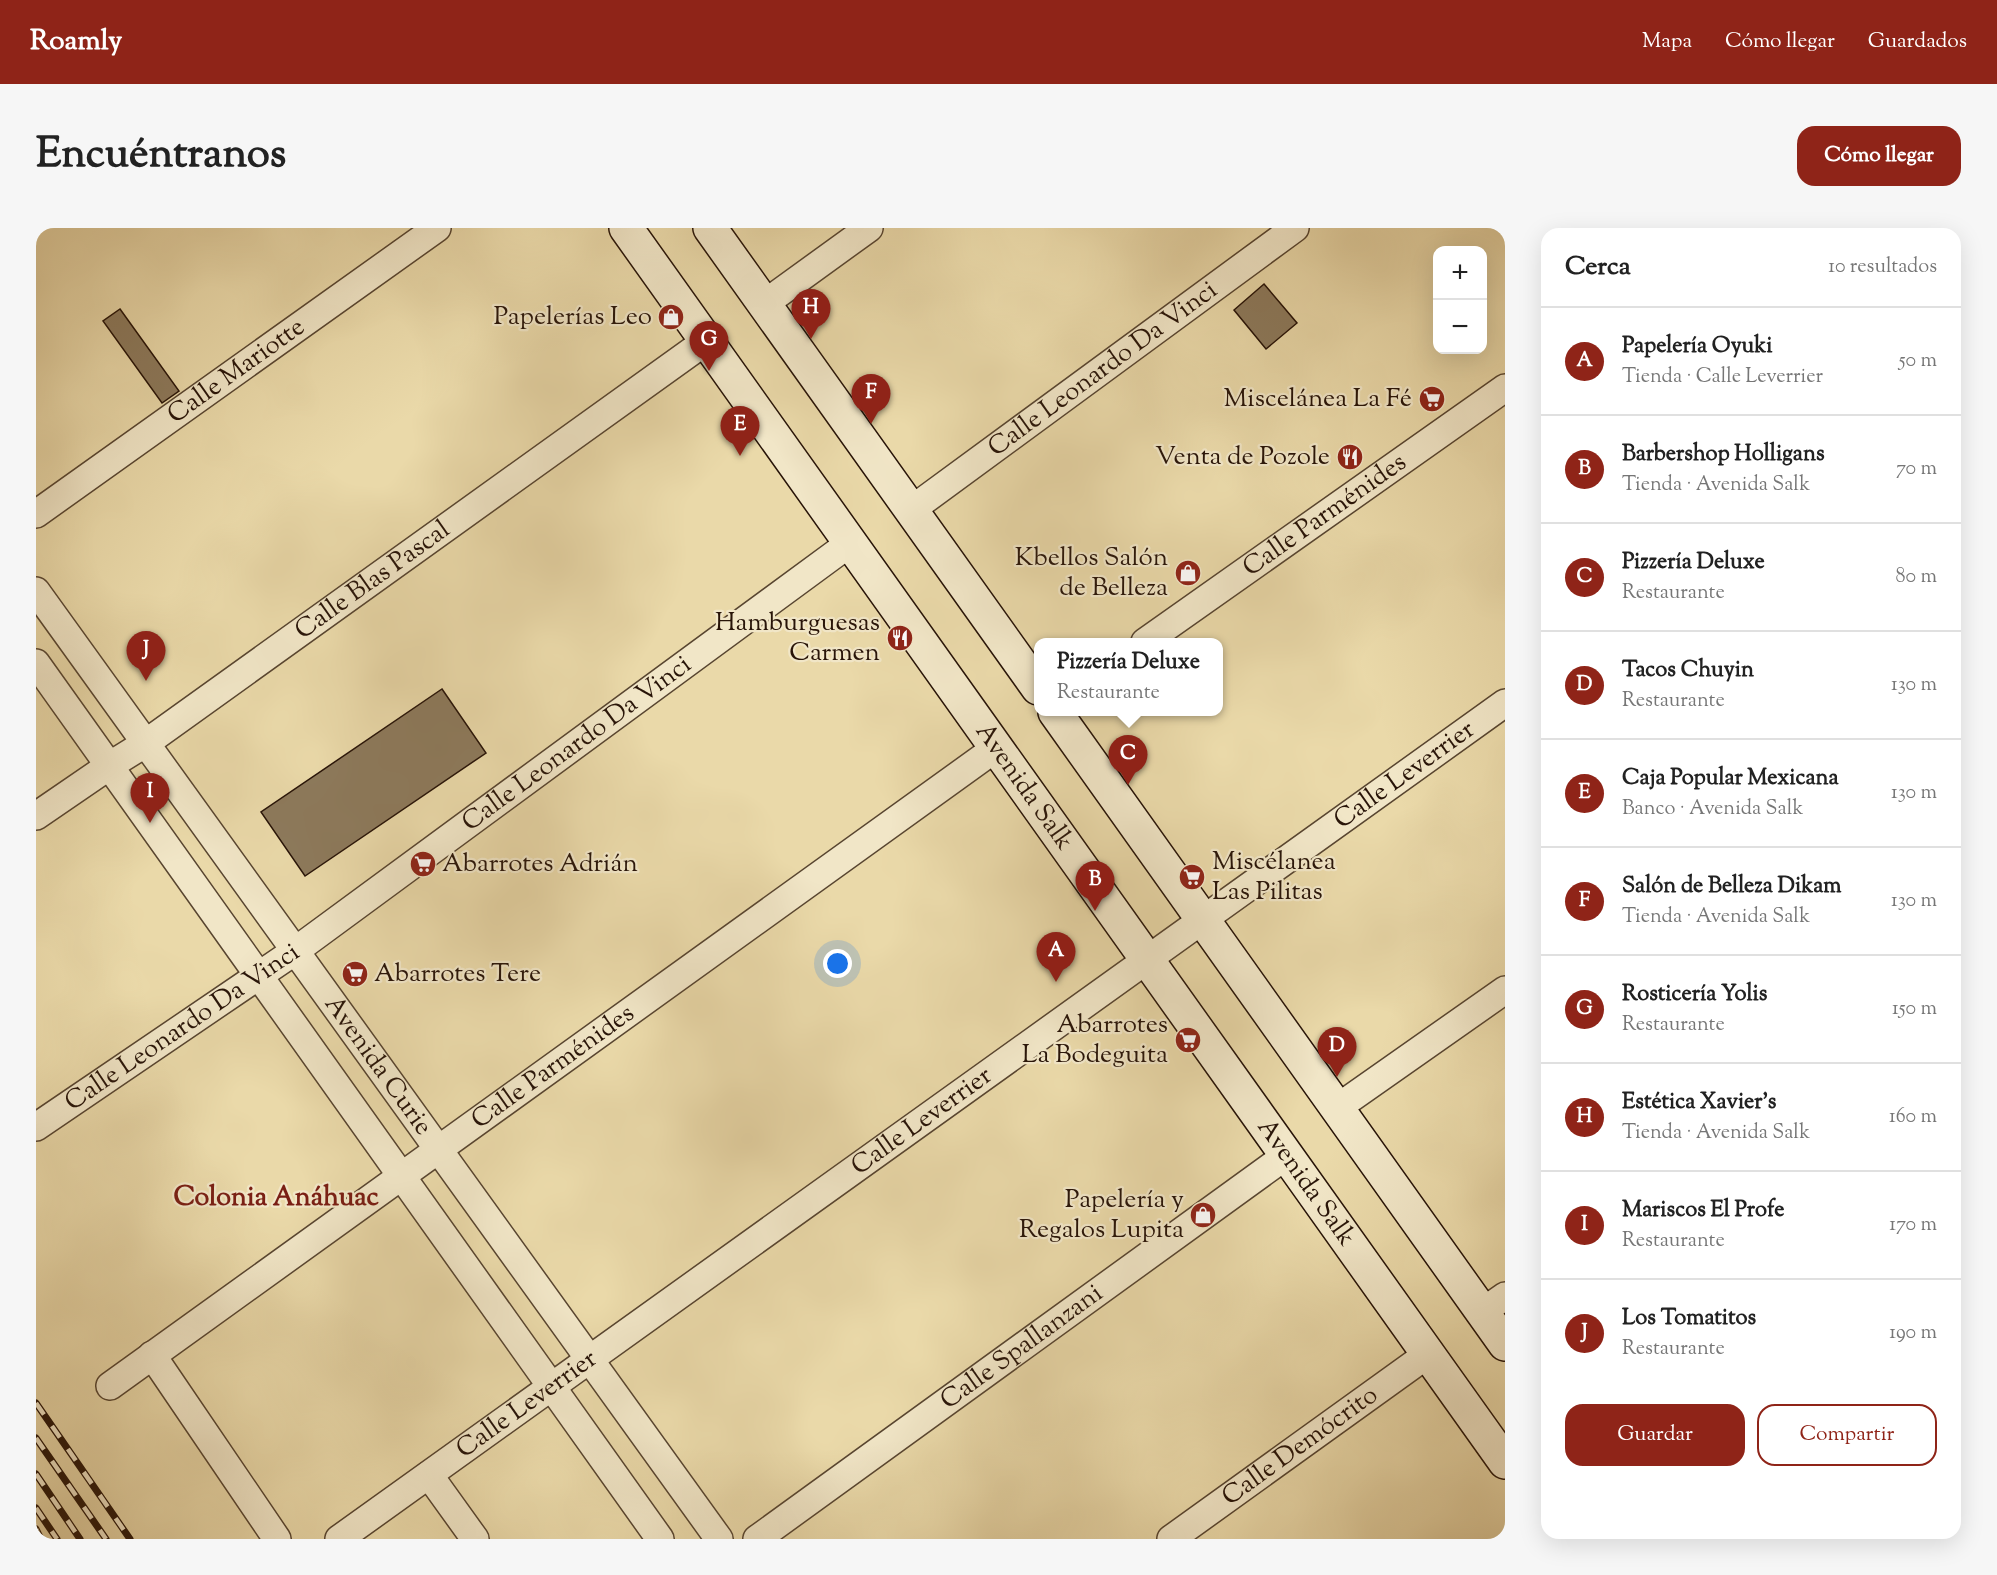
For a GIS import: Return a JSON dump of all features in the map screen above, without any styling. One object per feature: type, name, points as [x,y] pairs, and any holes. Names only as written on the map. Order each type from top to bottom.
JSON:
[{"type":"main road","name":"Avenida Salk","points":[[626,228],[1505,1462]]},
{"type":"main road","points":[[710,228],[1034,682]]},
{"type":"main road","points":[[1059,716],[1337,1108],[1494,1304],[1505,1344]]},
{"type":"street","name":"Calle Mariotte","points":[[36,514],[437,228]]},
{"type":"street","points":[[764,304],[869,228]]},
{"type":"street","name":"Calle Leonardo Da Vinci","points":[[911,510],[1294,228]]},
{"type":"street","name":"Calle Blas Pascal","points":[[36,816],[146,743],[706,340]]},
{"type":"street","name":"Calle Parménides","points":[[1151,638],[1505,388]]},
{"type":"street","name":"Calle Leonardo Da Vinci","points":[[36,1127],[295,951],[850,543]]},
{"type":"street","name":"Avenida Curie","points":[[36,591],[719,1539]]},
{"type":"street","name":"Avenida Curie","points":[[36,663],[660,1539]]},
{"type":"street","name":"Calle Leverrier","points":[[339,1539],[1505,703]]},
{"type":"street","name":"Calle Parménides","points":[[110,1386],[401,1174],[439,1150],[996,748]]},
{"type":"street","points":[[1337,1108],[1505,990]]},
{"type":"street","name":"Calle Spallanzani","points":[[757,1539],[1287,1155]]},
{"type":"street","name":"Calle Demócrito","points":[[1172,1539],[1428,1354]]},
{"type":"street","points":[[152,1355],[277,1539]]},
{"type":"street","points":[[429,1475],[475,1539]]},
{"type":"building","points":[[1264,284],[1297,323],[1266,349],[1234,310]]},
{"type":"building","points":[[120,309],[179,391],[162,403],[103,321]]},
{"type":"building","points":[[442,689],[486,753],[305,876],[261,812]]},
{"type":"railway","points":[[36,1403],[130,1539]]},
{"type":"railway","points":[[36,1438],[106,1539]]},
{"type":"railway","points":[[36,1474],[80,1539]]},
{"type":"railway","points":[[36,1508],[57,1539]]},
{"type":"railway","points":[[36,1529],[41,1539]]},
{"type":"place","name":"Papelerías Leo","points":[[671,317]]},
{"type":"place","name":"Estética Xavier's","points":[[811,339]]},
{"type":"place","name":"Rosticería Yolis","points":[[709,371]]},
{"type":"place","name":"Miscelánea La Fé","points":[[1432,399]]},
{"type":"place","name":"Salón de Belleza Dikam","points":[[871,424]]},
{"type":"place","name":"Caja Popular Mexicana","points":[[740,456]]},
{"type":"place","name":"Venta de Pozole","points":[[1350,457]]},
{"type":"place","name":"Kbellos Salón de Belleza","points":[[1188,573]]},
{"type":"place","name":"Hamburguesas Carmen","points":[[900,638]]},
{"type":"place","name":"Los Tomatitos","points":[[146,681]]},
{"type":"place","name":"Pizzería Deluxe","points":[[1128,785]]},
{"type":"place","name":"Mariscos El Profe","points":[[150,823]]},
{"type":"place","name":"Abarrotes Adrián","points":[[423,864]]},
{"type":"place","name":"Miscélanea Las Pilitas","points":[[1192,877]]},
{"type":"place","name":"Barbershop Holligans","points":[[1095,911]]},
{"type":"place","name":"Abarrotes Tere","points":[[355,974]]},
{"type":"place","name":"Papelería Oyuki","points":[[1056,982]]},
{"type":"place","name":"Abarrotes La Bodeguita","points":[[1188,1040]]},
{"type":"place","name":"Tacos Chuyin","points":[[1337,1077]]},
{"type":"place","name":"Papelería y Regalos Lupita","points":[[1203,1215]]},
{"type":"district","name":"Colonia Anáhuac","points":[[276,1198]]}]
